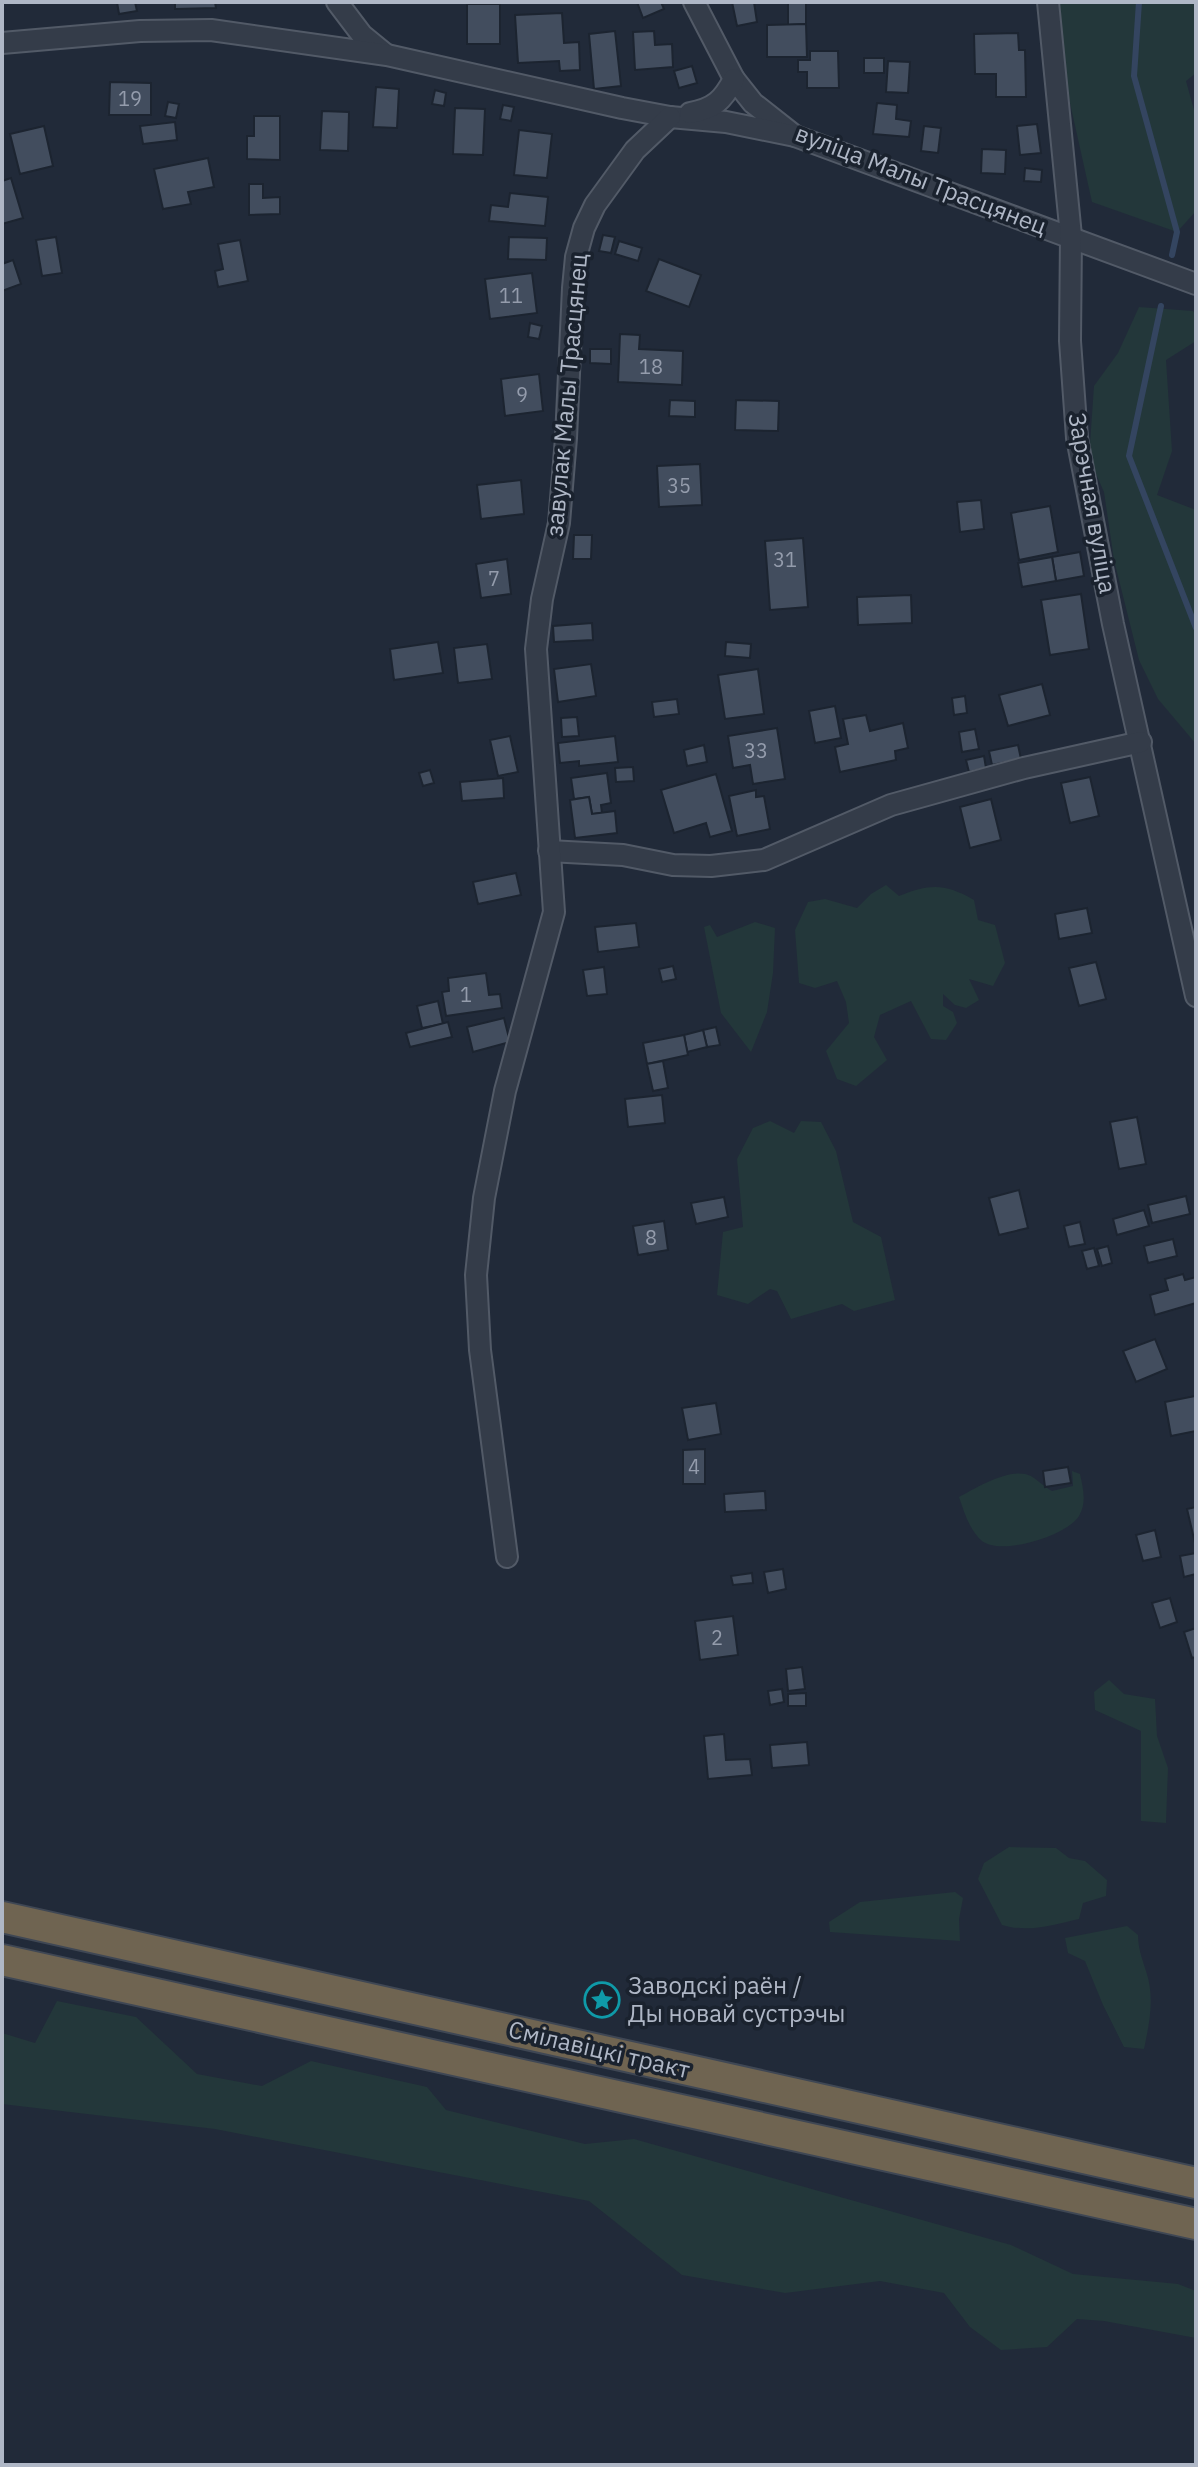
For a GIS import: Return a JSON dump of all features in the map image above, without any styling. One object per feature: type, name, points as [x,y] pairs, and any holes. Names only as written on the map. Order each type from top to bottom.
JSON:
[{"type":"highway","name":"Смілавіцкі тракт","points":[[2,1917],[1196,2183]]},
{"type":"highway","name":"Смілавіцкі тракт","points":[[2,1960],[1196,2224]]},
{"type":"street","points":[[337,2],[362,35],[387,55]]},
{"type":"street","name":"вуліца Малы Трасцянец","points":[[694,2],[734,79],[753,103],[795,136],[1196,284]]},
{"type":"street","name":"Зарэчная вуліца","points":[[1048,2],[1071,236],[1070,341],[1077,438],[1113,624],[1196,996]]},
{"type":"street","points":[[2,43],[140,31],[211,30],[387,55],[670,117],[726,122],[795,136]]},
{"type":"street","points":[[670,117],[707,111],[723,99],[734,79]]},
{"type":"street","name":"завулак Малы Трасцянец","points":[[507,1557],[480,1350],[476,1275],[484,1198],[505,1091],[554,912],[536,649],[542,599],[559,523],[576,257],[584,228],[595,205],[635,150],[670,117]]},
{"type":"street","points":[[549,851],[623,855],[673,865],[711,866],[764,860],[891,805],[1024,768],[1141,742]]},
{"type":"green space","points":[[1057,2],[1196,2],[1196,73],[1186,81],[1196,117],[1196,211],[1177,232],[1092,202],[1068,94]]},
{"type":"green space","points":[[1139,307],[1193,311],[1196,315],[1196,341],[1166,360],[1172,451],[1157,495],[1196,510],[1196,744],[1158,699],[1139,660],[1114,560],[1104,492],[1089,458],[1094,386],[1118,353]]},
{"type":"green space","points":[[886,885],[899,896],[937,887],[974,900],[978,920],[995,925],[1005,963],[993,986],[969,979],[979,1000],[966,1008],[955,1005],[943,994],[943,1006],[953,1012],[957,1023],[946,1040],[931,1039],[911,1001],[880,1015],[874,1037],[887,1060],[856,1086],[837,1079],[826,1051],[849,1023],[846,1002],[837,981],[815,988],[799,983],[795,930],[808,902],[825,899],[857,908]]},
{"type":"green space","points":[[755,922],[775,928],[767,1012],[751,1052],[721,1013],[704,927],[710,925],[717,937]]},
{"type":"green space","points":[[770,1121],[794,1133],[801,1121],[821,1122],[836,1151],[853,1222],[881,1237],[895,1300],[854,1311],[842,1304],[791,1319],[777,1291],[770,1289],[748,1304],[717,1295],[723,1232],[743,1227],[737,1159],[753,1128]]},
{"type":"green space","points":[[1072,1471],[1080,1474],[1083,1490],[1084,1501],[1079,1516],[1061,1530],[1033,1542],[1003,1546],[982,1541],[971,1527],[959,1497],[994,1479],[1014,1474],[1031,1476],[1052,1491],[1073,1486]]},
{"type":"green space","points":[[1109,1680],[1124,1694],[1155,1699],[1157,1736],[1168,1768],[1166,1823],[1141,1821],[1141,1731],[1095,1710],[1094,1692]]},
{"type":"green space","points":[[1009,1847],[1056,1848],[1069,1858],[1085,1861],[1107,1880],[1106,1896],[1083,1903],[1079,1919],[1031,1928],[1002,1925],[978,1879],[984,1863]]},
{"type":"green space","points":[[955,1892],[963,1898],[959,1919],[960,1941],[830,1932],[829,1922],[860,1902]]},
{"type":"green space","points":[[1127,1926],[1138,1935],[1150,1987],[1150,2014],[1144,2049],[1124,2047],[1085,1961],[1068,1953],[1065,1938]]},
{"type":"green space","points":[[57,2001],[136,2017],[197,2074],[262,2086],[311,2061],[427,2087],[446,2110],[585,2144],[634,2139],[1011,2245],[1073,2274],[1178,2284],[1196,2291],[1196,2338],[1077,2319],[1047,2347],[1001,2350],[970,2327],[944,2293],[880,2281],[785,2293],[682,2275],[589,2201],[215,2129],[2,2104],[2,2033],[35,2043]]},
{"type":"building","points":[[117,2],[135,2],[137,11],[119,14]]},
{"type":"building","points":[[175,2],[215,2],[216,8],[175,9]]},
{"type":"building","points":[[637,2],[661,2],[664,9],[643,18]]},
{"type":"building","points":[[732,2],[754,2],[757,22],[737,26]]},
{"type":"building","points":[[788,2],[806,2],[806,24],[788,25]]},
{"type":"building","points":[[467,4],[500,4],[500,44],[467,44]]},
{"type":"building","points":[[562,13],[564,43],[579,42],[580,70],[560,71],[559,61],[518,63],[515,15]]},
{"type":"building","points":[[806,24],[807,57],[767,57],[767,25]]},
{"type":"building","points":[[615,31],[621,86],[594,89],[589,34]]},
{"type":"building","points":[[654,31],[655,45],[672,44],[673,67],[635,70],[633,32]]},
{"type":"building","points":[[1018,33],[1019,50],[1025,50],[1026,97],[996,97],[996,74],[975,74],[974,34]]},
{"type":"building","points":[[810,51],[838,51],[839,88],[807,88],[807,72],[798,72],[798,60],[810,60]]},
{"type":"building","points":[[864,58],[884,58],[884,73],[864,73]]},
{"type":"building","points":[[888,61],[910,62],[908,93],[886,92]]},
{"type":"building","points":[[692,66],[697,83],[679,88],[674,71]]},
{"type":"building","points":[[110,82],[151,83],[151,115],[109,115]]},
{"type":"building","points":[[376,87],[399,89],[397,128],[373,127]]},
{"type":"building","points":[[435,90],[446,93],[444,106],[432,104]]},
{"type":"building","points":[[168,102],[179,104],[176,118],[165,116]]},
{"type":"building","points":[[877,103],[897,105],[896,119],[911,121],[909,137],[873,134]]},
{"type":"building","points":[[503,105],[514,107],[511,121],[500,119]]},
{"type":"building","points":[[455,108],[485,109],[483,155],[453,154]]},
{"type":"building","points":[[322,111],[349,112],[348,151],[320,150]]},
{"type":"building","points":[[254,116],[280,116],[280,160],[247,159],[247,136],[254,136]]},
{"type":"building","points":[[175,122],[177,140],[143,144],[140,126]]},
{"type":"building","points":[[1037,124],[1041,153],[1020,155],[1017,126]]},
{"type":"building","points":[[44,126],[53,166],[20,174],[10,134]]},
{"type":"building","points":[[924,126],[941,128],[938,153],[921,151]]},
{"type":"building","points":[[519,130],[552,134],[547,178],[514,175]]},
{"type":"building","points":[[982,149],[1006,150],[1005,174],[981,173]]},
{"type":"building","points":[[208,158],[214,187],[188,192],[191,204],[163,209],[154,169]]},
{"type":"building","points":[[1025,168],[1042,170],[1041,182],[1024,181]]},
{"type":"building","points":[[11,178],[23,218],[2,224],[2,181]]},
{"type":"building","points":[[249,184],[263,184],[263,198],[280,197],[280,214],[249,215]]},
{"type":"building","points":[[510,193],[548,197],[545,226],[489,221],[491,205],[508,207]]},
{"type":"building","points":[[603,235],[615,237],[611,253],[599,251]]},
{"type":"building","points":[[56,237],[62,273],[42,276],[36,240]]},
{"type":"building","points":[[509,237],[547,238],[546,260],[508,259]]},
{"type":"building","points":[[240,240],[248,281],[218,287],[215,271],[223,269],[218,244]]},
{"type":"building","points":[[619,241],[642,248],[638,261],[615,254]]},
{"type":"building","points":[[659,259],[701,275],[689,307],[646,291]]},
{"type":"building","points":[[13,260],[21,284],[2,291],[2,264]]},
{"type":"building","points":[[532,273],[537,313],[490,319],[485,279]]},
{"type":"building","points":[[530,323],[542,326],[539,339],[528,337]]},
{"type":"building","points":[[620,334],[640,335],[639,349],[683,351],[682,385],[618,382]]},
{"type":"building","points":[[590,349],[611,349],[611,364],[590,363]]},
{"type":"building","points":[[539,374],[543,411],[505,416],[501,379]]},
{"type":"building","points":[[670,400],[695,401],[695,417],[669,416]]},
{"type":"building","points":[[736,400],[779,401],[778,431],[735,430]]},
{"type":"building","points":[[700,464],[702,505],[659,507],[657,466]]},
{"type":"building","points":[[521,480],[524,514],[481,519],[477,485]]},
{"type":"building","points":[[981,500],[984,529],[960,532],[957,502]]},
{"type":"building","points":[[1050,506],[1058,552],[1019,560],[1011,513]]},
{"type":"building","points":[[574,535],[592,535],[591,559],[573,559]]},
{"type":"building","points":[[803,538],[808,607],[770,610],[765,541]]},
{"type":"building","points":[[1080,552],[1084,576],[1056,581],[1052,557]]},
{"type":"building","points":[[1052,557],[1056,581],[1022,587],[1018,563]]},
{"type":"building","points":[[507,559],[511,594],[481,598],[476,564]]},
{"type":"building","points":[[1081,594],[1089,649],[1050,655],[1041,600]]},
{"type":"building","points":[[911,595],[912,623],[858,625],[857,597]]},
{"type":"building","points":[[592,623],[593,640],[554,642],[553,626]]},
{"type":"building","points":[[438,642],[443,673],[394,680],[390,649]]},
{"type":"building","points":[[726,642],[751,644],[750,658],[725,656]]},
{"type":"building","points":[[487,644],[492,679],[458,683],[454,648]]},
{"type":"building","points":[[591,664],[596,696],[558,702],[554,669]]},
{"type":"building","points":[[758,669],[764,714],[725,719],[718,675]]},
{"type":"building","points":[[1042,684],[1050,715],[1008,726],[999,695]]},
{"type":"building","points":[[965,696],[967,713],[954,715],[952,698]]},
{"type":"building","points":[[677,699],[679,714],[654,717],[652,702]]},
{"type":"building","points":[[835,706],[841,738],[815,743],[809,711]]},
{"type":"building","points":[[866,715],[870,731],[903,723],[908,748],[895,751],[896,760],[840,772],[835,747],[848,744],[843,719]]},
{"type":"building","points":[[577,717],[579,736],[562,737],[561,718]]},
{"type":"building","points":[[777,728],[785,779],[753,784],[750,765],[733,768],[728,736]]},
{"type":"building","points":[[975,729],[979,749],[962,752],[959,732]]},
{"type":"building","points":[[510,736],[518,772],[498,776],[490,740]]},
{"type":"building","points":[[615,736],[618,762],[579,766],[579,761],[560,763],[558,743]]},
{"type":"building","points":[[704,745],[707,762],[687,766],[684,750]]},
{"type":"building","points":[[1018,745],[1021,759],[992,765],[989,751]]},
{"type":"building","points":[[984,756],[986,768],[969,772],[966,760]]},
{"type":"building","points":[[633,767],[634,781],[616,782],[615,768]]},
{"type":"building","points":[[430,770],[434,783],[423,786],[419,773]]},
{"type":"building","points":[[607,773],[611,803],[601,805],[602,813],[592,814],[589,797],[574,799],[571,778]]},
{"type":"building","points":[[716,774],[732,831],[710,837],[706,823],[674,833],[661,790]]},
{"type":"building","points":[[1090,777],[1099,816],[1070,823],[1061,783]]},
{"type":"building","points":[[503,778],[504,798],[462,801],[460,782]]},
{"type":"building","points":[[756,790],[756,797],[764,796],[770,829],[737,836],[729,796]]},
{"type":"building","points":[[589,797],[592,814],[615,811],[617,833],[575,838],[570,800]]},
{"type":"building","points":[[991,799],[1001,840],[970,848],[960,807]]},
{"type":"building","points":[[516,873],[521,895],[478,904],[473,882]]},
{"type":"building","points":[[1087,908],[1092,933],[1059,939],[1055,914]]},
{"type":"building","points":[[636,923],[639,947],[598,952],[595,927]]},
{"type":"building","points":[[1096,962],[1106,999],[1079,1006],[1069,968]]},
{"type":"building","points":[[673,966],[676,979],[662,982],[659,969]]},
{"type":"building","points":[[604,967],[607,994],[587,996],[583,970]]},
{"type":"building","points":[[486,973],[489,995],[500,994],[502,1008],[446,1016],[442,992],[449,991],[448,978]]},
{"type":"building","points":[[438,1001],[443,1024],[422,1028],[417,1006]]},
{"type":"building","points":[[504,1018],[510,1042],[473,1052],[467,1027]]},
{"type":"building","points":[[448,1022],[452,1037],[410,1047],[406,1033]]},
{"type":"building","points":[[716,1027],[720,1045],[707,1047],[703,1030]]},
{"type":"building","points":[[703,1030],[707,1047],[687,1052],[684,1035]]},
{"type":"building","points":[[684,1035],[688,1055],[647,1064],[643,1043]]},
{"type":"building","points":[[663,1061],[668,1088],[653,1091],[647,1064]]},
{"type":"building","points":[[662,1095],[665,1123],[628,1127],[625,1099]]},
{"type":"building","points":[[1137,1117],[1146,1164],[1119,1169],[1110,1122]]},
{"type":"building","points":[[1019,1190],[1028,1228],[999,1235],[989,1198]]},
{"type":"building","points":[[1186,1196],[1190,1214],[1152,1223],[1148,1205]]},
{"type":"building","points":[[724,1197],[728,1217],[696,1224],[691,1203]]},
{"type":"building","points":[[1144,1210],[1149,1226],[1117,1235],[1113,1219]]},
{"type":"building","points":[[664,1221],[668,1250],[638,1255],[633,1226]]},
{"type":"building","points":[[1080,1222],[1085,1244],[1069,1247],[1064,1226]]},
{"type":"building","points":[[1173,1239],[1177,1256],[1148,1263],[1144,1246]]},
{"type":"building","points":[[1108,1246],[1112,1263],[1102,1266],[1097,1249]]},
{"type":"building","points":[[1094,1248],[1099,1266],[1087,1269],[1082,1251]]},
{"type":"building","points":[[1183,1274],[1185,1280],[1196,1277],[1196,1303],[1155,1315],[1150,1295],[1168,1290],[1165,1279]]},
{"type":"building","points":[[1155,1339],[1167,1369],[1136,1382],[1123,1351]]},
{"type":"building","points":[[1195,1396],[1196,1431],[1171,1436],[1165,1402]]},
{"type":"building","points":[[716,1403],[721,1434],[688,1440],[682,1408]]},
{"type":"building","points":[[705,1449],[705,1484],[683,1484],[683,1450]]},
{"type":"building","points":[[1068,1467],[1071,1483],[1045,1487],[1043,1471]]},
{"type":"building","points":[[765,1491],[766,1510],[725,1512],[724,1494]]},
{"type":"building","points":[[1196,1507],[1196,1543],[1195,1543],[1187,1509]]},
{"type":"building","points":[[1155,1530],[1161,1557],[1143,1561],[1136,1535]]},
{"type":"building","points":[[1196,1553],[1196,1574],[1184,1577],[1180,1556]]},
{"type":"building","points":[[783,1569],[786,1589],[768,1593],[764,1572]]},
{"type":"building","points":[[752,1573],[753,1583],[733,1585],[731,1576]]},
{"type":"building","points":[[1170,1598],[1177,1622],[1160,1628],[1152,1603]]},
{"type":"building","points":[[733,1616],[738,1655],[700,1660],[695,1621]]},
{"type":"building","points":[[1196,1628],[1196,1657],[1192,1658],[1184,1632]]},
{"type":"building","points":[[802,1667],[805,1689],[788,1691],[786,1669]]},
{"type":"building","points":[[782,1689],[784,1702],[770,1705],[768,1691]]},
{"type":"building","points":[[806,1693],[806,1706],[788,1706],[788,1694]]},
{"type":"building","points":[[724,1734],[726,1760],[750,1759],[752,1775],[708,1779],[704,1736]]},
{"type":"building","points":[[807,1742],[809,1765],[772,1768],[770,1745]]},
{"type":"waterway","points":[[1139,2],[1134,76],[1177,232],[1172,255]]},
{"type":"waterway","points":[[1161,306],[1129,456],[1196,628]]},
{"type":"place","name":"Заводскі раён / Ды новай сустрэчы","points":[[602,2000]]}]
